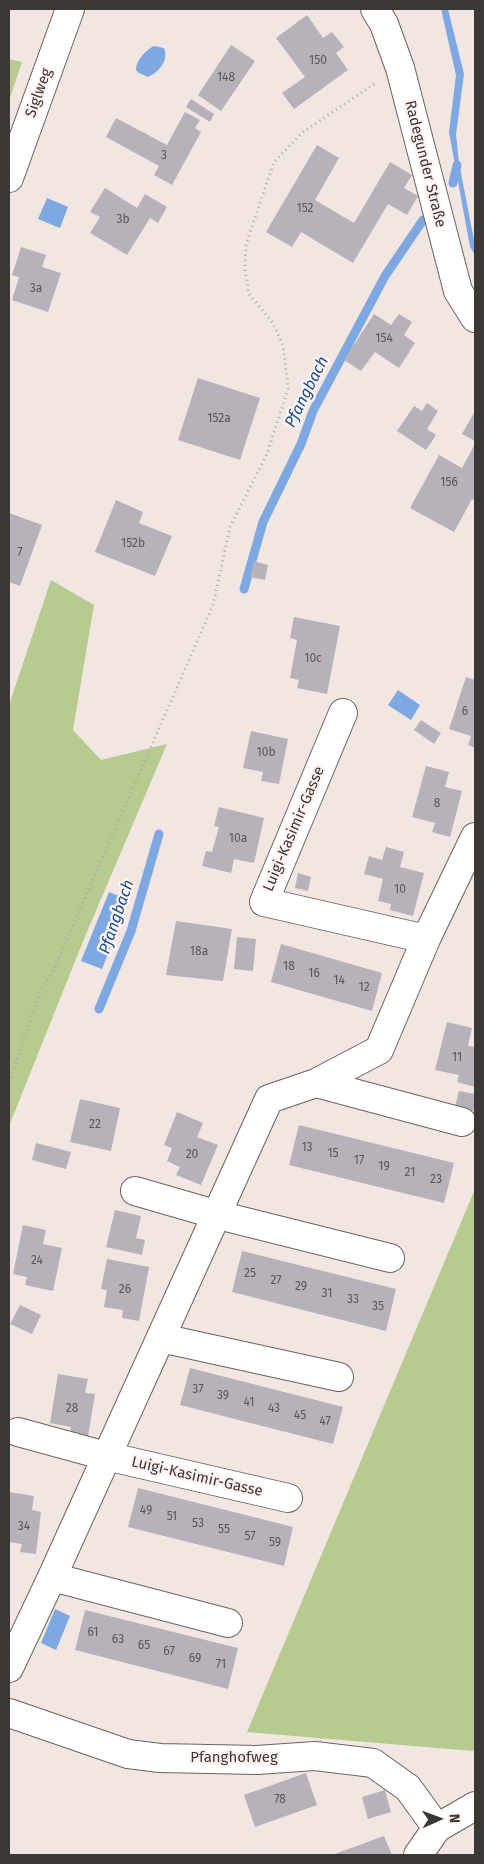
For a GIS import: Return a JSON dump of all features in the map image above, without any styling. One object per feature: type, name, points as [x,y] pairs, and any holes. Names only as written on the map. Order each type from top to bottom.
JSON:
[{"type":"street","name":"Siglweg","points":[[9,178],[70,9]]},
{"type":"street","name":"Radegunder Straße","points":[[375,9],[384,24],[400,68],[458,291],[475,318]]},
{"type":"street","name":"Luigi-Kasimir-Gasse","points":[[343,713],[264,902],[426,939]]},
{"type":"street","points":[[9,1668],[218,1215],[269,1099],[316,1082],[379,1050],[426,939],[475,837]]},
{"type":"street","points":[[316,1082],[462,1122]]},
{"type":"street","points":[[135,1191],[218,1215],[390,1258]]},
{"type":"street","points":[[161,1338],[339,1377]]},
{"type":"street","name":"Luigi-Kasimir-Gasse","points":[[18,1432],[106,1456],[288,1498]]},
{"type":"street","points":[[52,1577],[228,1623]]},
{"type":"street","name":"Pfanghofweg","points":[[9,1713],[128,1754],[160,1758],[257,1760],[315,1756],[373,1763],[408,1788],[437,1828]]},
{"type":"street","points":[[418,1855],[437,1828],[475,1806]]},
{"type":"path","points":[[9,1084],[39,993],[53,971],[212,605],[230,527],[268,454],[288,389],[283,345],[273,323],[249,294],[245,269],[246,244],[274,162],[303,132],[329,113],[400,68]]},
{"type":"green space","points":[[9,59],[22,62],[9,101]]},
{"type":"green space","points":[[51,580],[94,605],[73,730],[101,760],[167,744],[84,939],[9,1126],[9,705]]},
{"type":"green space","points":[[475,1189],[475,1747],[473,1751],[247,1732]]},
{"type":"water","points":[[441,9],[448,9],[464,74],[456,134],[459,163],[475,245],[475,255],[470,247],[449,132],[456,75]]},
{"type":"water","points":[[154,46],[164,48],[165,57],[162,66],[148,77],[139,73],[136,70],[136,66],[142,56]]},
{"type":"water","points":[[47,198],[68,207],[60,228],[38,219]]},
{"type":"water","points":[[398,690],[420,705],[411,720],[388,705]]},
{"type":"water","points":[[109,892],[129,900],[102,969],[81,961]]},
{"type":"water","points":[[55,1609],[70,1616],[56,1650],[41,1643]]},
{"type":"building","points":[[307,15],[323,38],[332,32],[344,47],[336,53],[348,70],[294,109],[282,93],[305,77],[276,38]]},
{"type":"building","points":[[231,45],[255,61],[221,111],[198,95]]},
{"type":"building","points":[[191,99],[214,114],[210,122],[186,107]]},
{"type":"building","points":[[185,112],[200,120],[195,128],[201,132],[172,185],[154,175],[159,166],[106,137],[116,118],[167,145]]},
{"type":"building","points":[[317,145],[339,158],[315,200],[354,223],[390,162],[412,175],[404,188],[418,196],[407,215],[388,204],[353,263],[301,232],[292,247],[266,232]]},
{"type":"building","points":[[105,188],[137,208],[145,194],[167,207],[158,223],[150,218],[127,255],[90,233],[100,217],[90,212]]},
{"type":"building","points":[[21,247],[46,255],[42,267],[61,273],[48,312],[12,300],[19,277],[12,275]]},
{"type":"building","points":[[374,314],[391,325],[399,314],[412,322],[404,335],[415,343],[399,368],[375,352],[361,371],[344,360]]},
{"type":"building","points":[[198,378],[260,398],[240,460],[178,440]]},
{"type":"building","points":[[427,403],[438,411],[427,429],[436,435],[426,450],[397,431],[414,406],[422,411]]},
{"type":"building","points":[[475,411],[475,441],[462,434]]},
{"type":"building","points":[[475,444],[475,501],[472,499],[454,532],[410,508],[439,455],[462,468]]},
{"type":"building","points":[[116,500],[143,512],[139,523],[172,536],[155,576],[95,552]]},
{"type":"building","points":[[9,513],[42,525],[20,586],[9,582]]},
{"type":"building","points":[[254,561],[268,565],[265,580],[250,577]]},
{"type":"building","points":[[294,617],[340,626],[327,694],[297,688],[299,680],[290,678],[297,640],[290,638]]},
{"type":"building","points":[[466,677],[475,680],[475,748],[468,745],[471,736],[449,729]]},
{"type":"building","points":[[421,720],[441,733],[434,744],[414,730]]},
{"type":"building","points":[[251,731],[288,739],[279,784],[261,781],[263,772],[243,768]]},
{"type":"building","points":[[426,766],[449,772],[445,787],[462,791],[450,837],[432,832],[435,823],[412,817]]},
{"type":"building","points":[[219,807],[264,818],[254,863],[234,859],[231,873],[202,866],[206,851],[212,852],[219,827],[214,826]]},
{"type":"building","points":[[386,847],[404,852],[400,867],[424,873],[413,916],[390,910],[391,904],[378,901],[383,879],[364,874],[369,856],[382,860]]},
{"type":"building","points":[[298,873],[311,877],[308,891],[295,888]]},
{"type":"building","points":[[176,921],[232,929],[223,981],[166,975]]},
{"type":"building","points":[[237,937],[256,939],[253,971],[234,969]]},
{"type":"building","points":[[281,944],[382,973],[372,1011],[271,982]]},
{"type":"building","points":[[447,1022],[472,1028],[468,1046],[475,1047],[475,1087],[457,1082],[459,1075],[435,1070]]},
{"type":"building","points":[[459,1091],[475,1094],[475,1111],[455,1107]]},
{"type":"building","points":[[80,1099],[120,1108],[111,1151],[70,1142]]},
{"type":"building","points":[[177,1112],[203,1123],[197,1137],[218,1145],[201,1185],[176,1175],[180,1167],[167,1161],[172,1148],[164,1145]]},
{"type":"building","points":[[299,1125],[454,1163],[444,1203],[289,1165]]},
{"type":"building","points":[[36,1143],[71,1152],[66,1169],[32,1160]]},
{"type":"building","points":[[115,1210],[141,1216],[136,1238],[145,1240],[142,1255],[106,1247]]},
{"type":"building","points":[[23,1225],[46,1230],[43,1244],[62,1248],[53,1291],[25,1285],[27,1277],[13,1274]]},
{"type":"building","points":[[242,1251],[396,1289],[386,1331],[232,1292]]},
{"type":"building","points":[[107,1259],[149,1267],[139,1321],[122,1318],[123,1310],[104,1307],[107,1290],[101,1289]]},
{"type":"building","points":[[20,1305],[41,1315],[32,1334],[10,1324]]},
{"type":"building","points":[[190,1368],[343,1407],[333,1444],[180,1405]]},
{"type":"building","points":[[58,1374],[88,1379],[85,1393],[95,1394],[88,1436],[70,1433],[71,1427],[50,1423]]},
{"type":"building","points":[[138,1488],[293,1527],[284,1566],[128,1527]]},
{"type":"building","points":[[9,1492],[34,1496],[32,1510],[41,1512],[36,1554],[20,1552],[22,1544],[9,1542]]},
{"type":"building","points":[[85,1610],[238,1648],[228,1689],[75,1650]]},
{"type":"building","points":[[306,1773],[317,1805],[255,1827],[244,1795]]},
{"type":"building","points":[[385,1790],[391,1812],[368,1819],[362,1797]]},
{"type":"building","points":[[384,1836],[392,1855],[332,1855]]},
{"type":"waterway","name":"Pfangbach","points":[[453,183],[457,165]]},
{"type":"waterway","name":"Pfangbach","points":[[244,589],[263,522],[301,444],[313,411],[385,276],[423,220]]},
{"type":"waterway","name":"Pfangbach","points":[[99,1009],[131,931],[159,834]]}]
